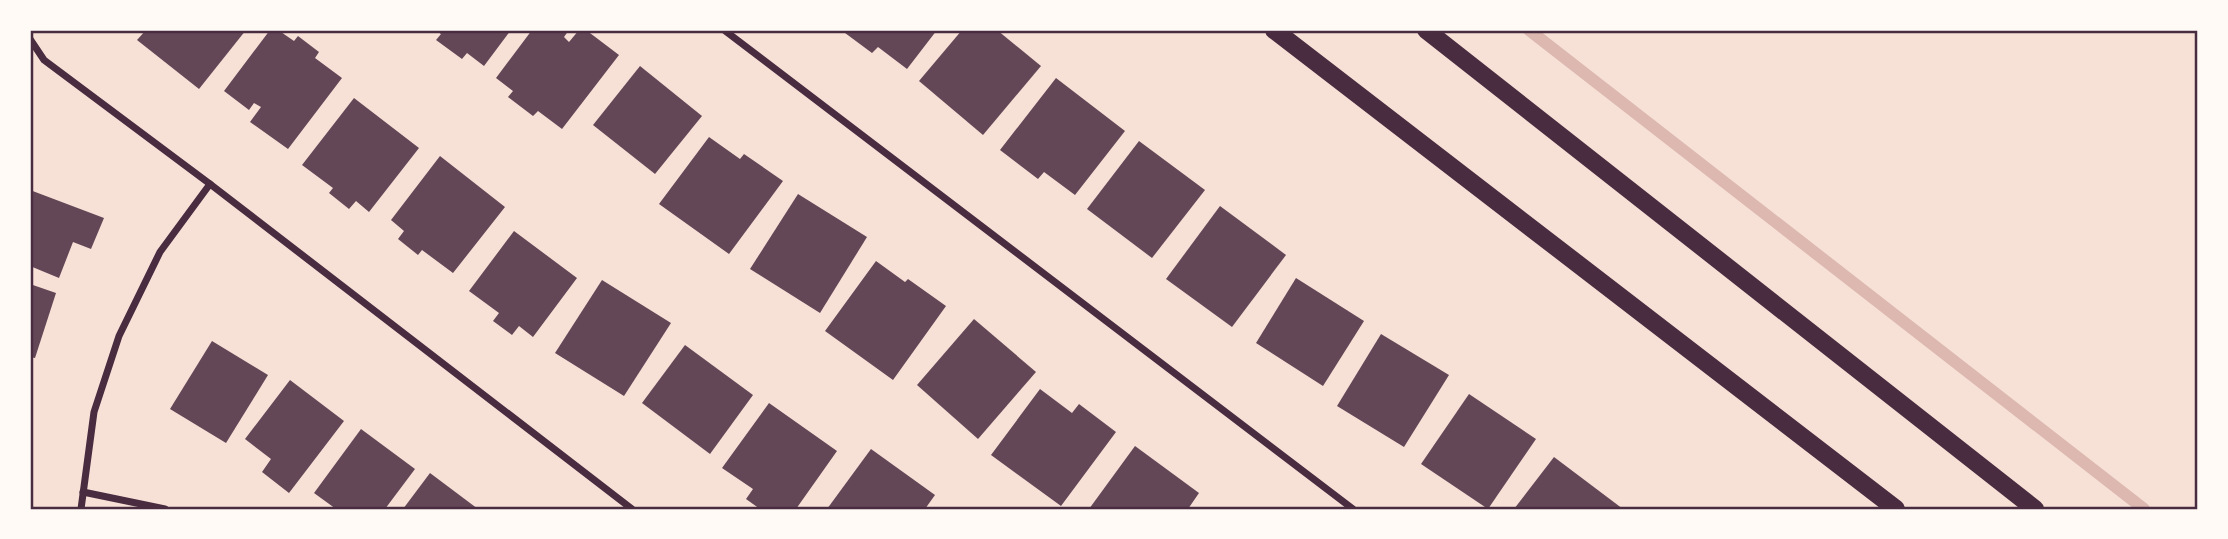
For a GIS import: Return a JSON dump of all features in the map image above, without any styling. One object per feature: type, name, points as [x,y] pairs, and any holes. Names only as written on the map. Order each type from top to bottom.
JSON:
[{"type":"main road","points":[[1274,30],[1896,509]]},
{"type":"main road","points":[[1426,30],[2035,509]]},
{"type":"street","points":[[724,30],[1353,509]]},
{"type":"street","points":[[30,39],[44,60],[632,509]]},
{"type":"street","points":[[81,509],[94,412],[119,336],[160,252],[209,184]]},
{"type":"street","points":[[83,492],[165,509]]},
{"type":"building","points":[[146,30],[246,30],[199,89],[137,40]]},
{"type":"building","points":[[270,30],[278,30],[294,41],[298,36],[319,52],[315,58],[342,78],[288,149],[250,122],[261,107],[254,103],[249,110],[224,91]]},
{"type":"building","points":[[435,30],[511,30],[484,66],[467,53],[462,59],[436,40],[441,34]]},
{"type":"building","points":[[532,30],[569,30],[564,37],[569,42],[579,30],[586,30],[619,55],[562,129],[538,111],[533,116],[508,97],[513,91],[496,78]]},
{"type":"building","points":[[841,30],[937,30],[907,69],[878,47],[872,53]]},
{"type":"building","points":[[962,30],[997,30],[1041,66],[983,135],[919,81]]},
{"type":"building","points":[[640,66],[702,116],[655,174],[593,125]]},
{"type":"building","points":[[1056,78],[1125,131],[1075,195],[1044,172],[1038,179],[1000,150]]},
{"type":"building","points":[[354,98],[419,148],[369,212],[356,201],[349,209],[329,193],[333,188],[302,165]]},
{"type":"building","points":[[709,137],[740,159],[744,154],[783,181],[729,254],[659,204]]},
{"type":"building","points":[[1139,141],[1205,190],[1152,258],[1087,209]]},
{"type":"building","points":[[440,156],[505,207],[453,273],[422,250],[418,255],[398,239],[404,231],[391,220]]},
{"type":"building","points":[[30,190],[104,218],[91,249],[73,242],[59,278],[30,266]]},
{"type":"building","points":[[798,194],[867,237],[820,313],[750,269]]},
{"type":"building","points":[[1220,206],[1286,255],[1232,327],[1166,279]]},
{"type":"building","points":[[514,231],[577,278],[533,337],[519,326],[512,335],[493,321],[499,313],[469,291]]},
{"type":"building","points":[[876,261],[905,282],[908,279],[946,306],[893,380],[825,331]]},
{"type":"building","points":[[1296,278],[1364,321],[1323,386],[1256,343]]},
{"type":"building","points":[[602,280],[671,323],[624,396],[555,353]]},
{"type":"building","points":[[30,284],[56,293],[35,358],[30,357]]},
{"type":"building","points":[[974,319],[1036,372],[978,439],[917,385]]},
{"type":"building","points":[[1381,334],[1449,375],[1404,447],[1337,406]]},
{"type":"building","points":[[212,341],[268,375],[226,443],[170,409]]},
{"type":"building","points":[[685,345],[753,395],[710,454],[642,403]]},
{"type":"building","points":[[290,380],[344,421],[289,493],[262,472],[271,459],[245,439]]},
{"type":"building","points":[[1040,389],[1072,413],[1079,404],[1116,432],[1061,506],[991,455]]},
{"type":"building","points":[[1469,394],[1536,439],[1488,509],[1421,464]]},
{"type":"building","points":[[769,403],[837,451],[796,509],[760,509],[746,499],[753,489],[722,468]]},
{"type":"building","points":[[361,429],[415,469],[385,509],[336,509],[314,493]]},
{"type":"building","points":[[1135,446],[1199,493],[1188,509],[1089,509]]},
{"type":"building","points":[[871,449],[935,495],[925,509],[827,509]]},
{"type":"building","points":[[1554,457],[1623,509],[1514,509]]},
{"type":"building","points":[[430,473],[478,509],[403,509]]},
{"type":"waterway","points":[[1529,30],[2144,509]]}]
